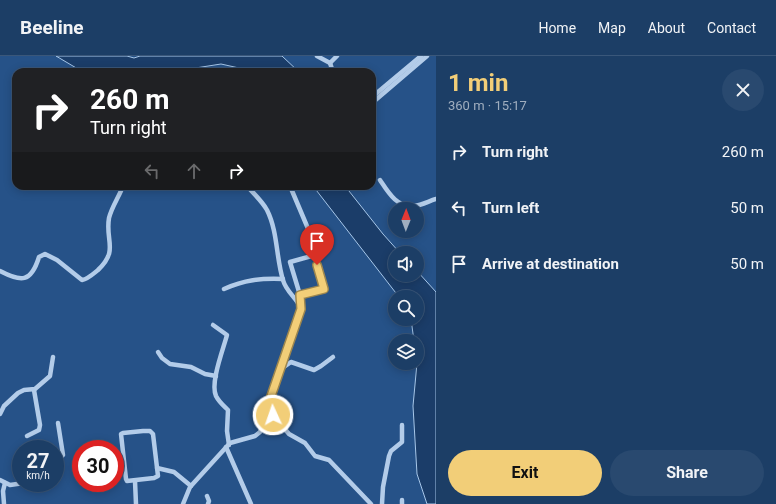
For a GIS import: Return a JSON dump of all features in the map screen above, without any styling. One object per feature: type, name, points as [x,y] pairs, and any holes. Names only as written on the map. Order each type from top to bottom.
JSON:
[{"type":"street","points":[[317,56],[330,63],[331,68]]},
{"type":"street","points":[[330,63],[337,56]]},
{"type":"street","points":[[376,94],[421,56]]},
{"type":"street","points":[[376,100],[427,56]]},
{"type":"street","points":[[380,180],[393,198],[401,204],[413,206],[436,200]]},
{"type":"street","points":[[0,270],[16,279],[21,279],[32,273],[36,267],[39,257],[45,254],[57,260],[82,280],[87,278],[105,263],[110,254],[109,219],[113,205],[121,190]]},
{"type":"street","points":[[251,190],[262,202],[270,217],[282,279],[287,291],[300,305]]},
{"type":"street","points":[[292,190],[312,238],[324,289],[300,295]]},
{"type":"street","points":[[183,504],[191,486],[227,446],[254,436],[260,432],[301,309],[300,295],[290,262],[315,254]]},
{"type":"street","points":[[224,289],[257,278],[282,279]]},
{"type":"street","points":[[213,325],[227,335],[216,376],[216,396],[228,410],[227,446],[251,504]]},
{"type":"street","points":[[158,352],[162,358],[170,364],[191,367],[205,374],[216,376]]},
{"type":"street","points":[[0,414],[4,406],[18,393],[24,390],[34,390],[50,376],[53,357]]},
{"type":"street","points":[[281,369],[291,362],[314,370],[333,357]]},
{"type":"street","points":[[27,436],[39,430],[40,425],[34,390]]},
{"type":"street","points":[[269,402],[273,415],[289,434],[304,442],[315,456],[328,460],[371,504]]},
{"type":"street","points":[[58,423],[61,440]]},
{"type":"street","points":[[382,504],[387,462],[392,451],[402,442],[402,425]]},
{"type":"street","points":[[152,432],[157,468],[157,478],[127,481],[122,433],[152,432]]},
{"type":"street","points":[[157,468],[174,472],[191,486]]},
{"type":"street","points":[[4,504],[2,481],[12,484]]},
{"type":"street","points":[[135,481],[136,504]]},
{"type":"street","points":[[208,496],[208,504]]},
{"type":"water","points":[[56,56],[127,56],[134,58],[140,56],[282,56],[295,68],[239,68],[221,64],[196,68],[76,68]]},
{"type":"water","points":[[316,190],[348,190],[394,246],[388,246],[388,282],[424,282],[424,279],[436,292],[436,504],[427,504],[417,474],[413,406],[416,370],[424,370],[424,334],[413,334],[412,326],[424,326],[424,290],[394,290]]},
{"type":"route","points":[[273,415],[272,407],[269,402],[301,309],[300,295],[324,289],[317,265]]}]
